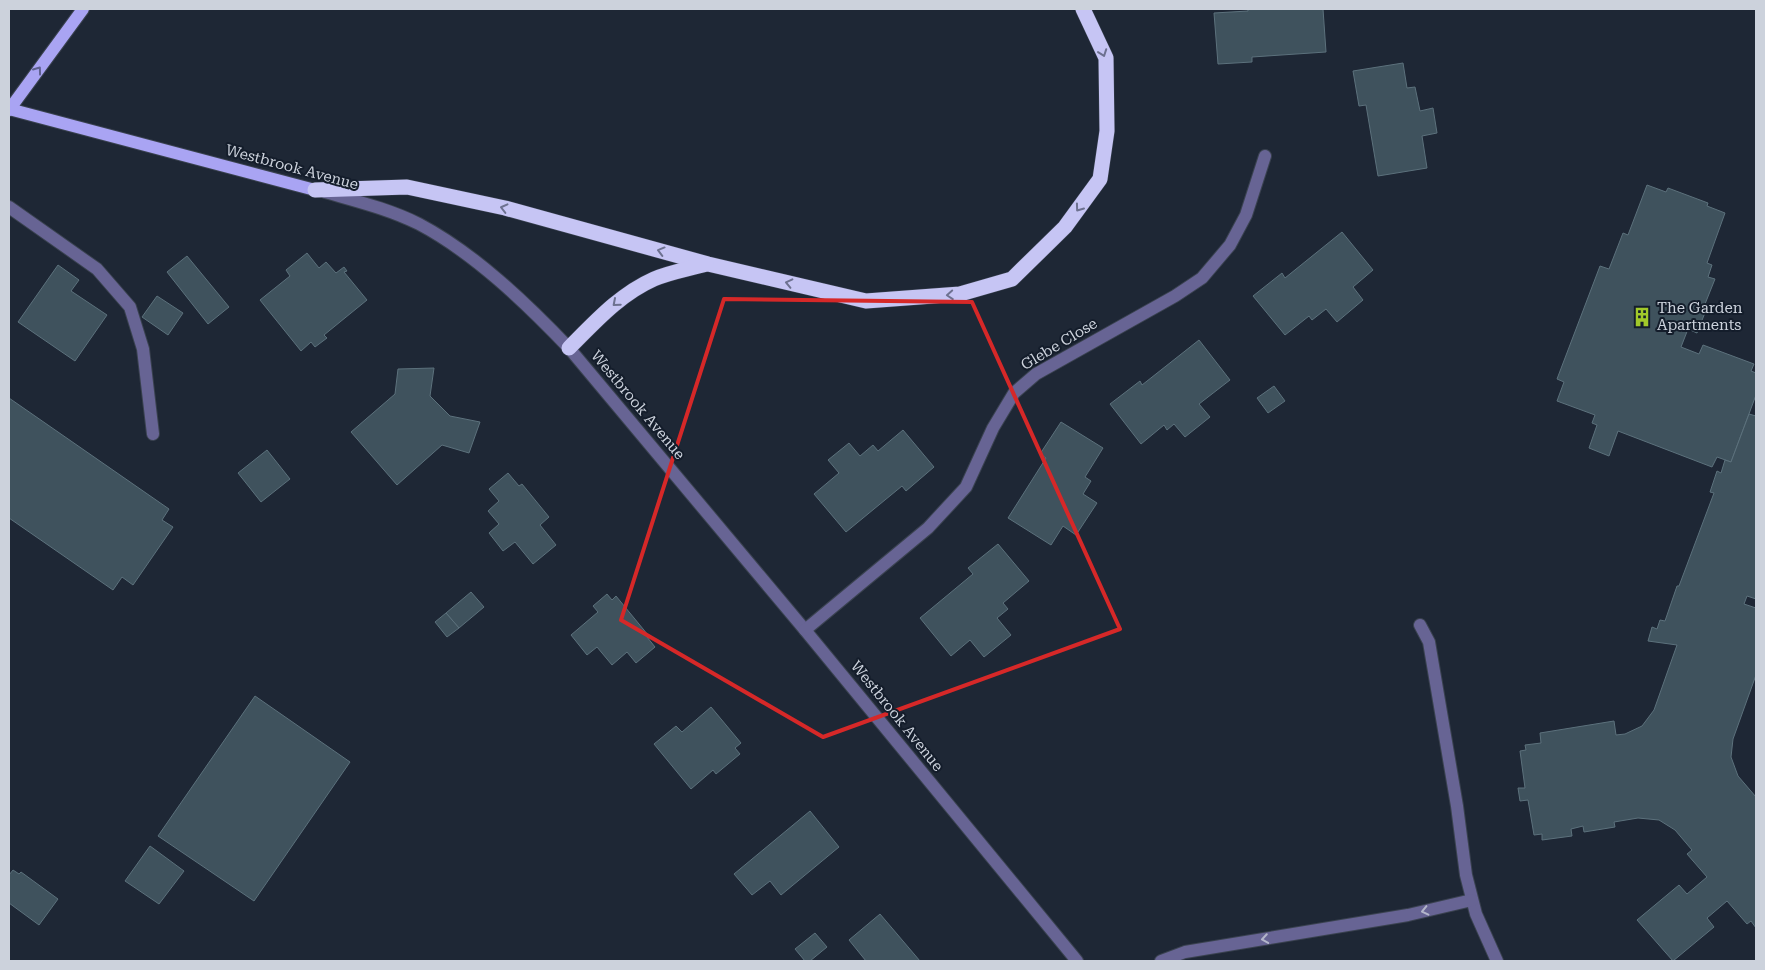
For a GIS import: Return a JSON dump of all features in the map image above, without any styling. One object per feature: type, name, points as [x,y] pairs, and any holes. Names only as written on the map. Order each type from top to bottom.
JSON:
[{"type":"highway","points":[[315,190],[407,187],[505,208],[708,264],[866,301],[960,294],[1012,279],[1065,227],[1100,179],[1107,131],[1106,58],[1083,9]]},
{"type":"highway","points":[[569,348],[619,300],[634,289],[655,278],[708,264]]},
{"type":"main road","points":[[9,109],[83,9]]},
{"type":"main road","name":"Westbrook Avenue","points":[[9,109],[315,190]]},
{"type":"street","name":"Glebe Close","points":[[805,630],[928,528],[966,487],[993,428],[1014,393],[1036,374],[1175,296],[1202,278],[1230,245],[1246,215],[1265,156]]},
{"type":"street","name":"Westbrook Avenue","points":[[315,190],[379,208],[419,224],[497,278],[538,315],[569,348],[805,630],[1078,961]]},
{"type":"street","points":[[9,207],[97,269],[130,307],[143,349],[153,434]]},
{"type":"street","points":[[1420,625],[1429,642],[1457,806],[1466,875],[1472,900],[1488,943],[1497,961]]},
{"type":"street","points":[[1161,961],[1193,951],[1408,915],[1472,900]]},
{"type":"highlighted area","points":[[724,299],[972,302],[1120,629],[823,737],[621,620]]},
{"type":"building","points":[[1248,9],[1323,9],[1326,52],[1252,57],[1252,62],[1218,64],[1214,13],[1248,11]]},
{"type":"building","points":[[1403,63],[1407,88],[1415,87],[1420,111],[1433,108],[1437,133],[1422,136],[1427,168],[1378,176],[1366,105],[1359,106],[1353,71]]},
{"type":"building","name":"The Garden Apartments","points":[[1647,185],[1666,192],[1668,188],[1708,203],[1707,206],[1725,213],[1707,263],[1712,265],[1708,277],[1715,279],[1705,304],[1708,305],[1697,333],[1688,329],[1681,347],[1699,354],[1703,345],[1754,364],[1751,371],[1756,373],[1756,395],[1731,462],[1717,457],[1712,467],[1618,431],[1609,456],[1589,448],[1597,425],[1592,423],[1595,415],[1557,401],[1564,382],[1557,379],[1600,266],[1609,269],[1623,233],[1628,235]]},
{"type":"building","points":[[1342,232],[1373,270],[1353,287],[1363,300],[1337,322],[1326,309],[1312,320],[1309,316],[1285,335],[1253,296],[1282,273],[1285,278]]},
{"type":"building","points":[[307,253],[319,268],[326,262],[336,273],[344,267],[347,271],[344,272],[367,300],[324,335],[327,338],[315,347],[311,342],[301,351],[260,300],[290,276],[286,270]]},
{"type":"building","points":[[187,256],[229,307],[208,324],[167,272]]},
{"type":"building","points":[[58,265],[79,280],[71,291],[107,315],[75,361],[18,322]]},
{"type":"building","points":[[157,296],[183,313],[168,335],[142,317]]},
{"type":"building","points":[[1199,340],[1230,380],[1199,404],[1210,417],[1185,437],[1174,424],[1167,430],[1164,425],[1141,444],[1110,404],[1140,381],[1142,385]]},
{"type":"building","points":[[434,368],[430,396],[450,416],[480,422],[469,453],[442,445],[397,485],[351,432],[395,394],[398,369]]},
{"type":"building","points":[[1274,386],[1285,401],[1268,413],[1257,398]]},
{"type":"building","points":[[9,398],[169,509],[162,520],[173,527],[133,585],[122,577],[113,590],[9,518]]},
{"type":"building","points":[[1749,414],[1756,416],[1756,599],[1747,596],[1744,604],[1756,608],[1756,675],[1733,739],[1731,757],[1738,776],[1756,797],[1756,928],[1751,921],[1747,924],[1727,901],[1707,918],[1714,927],[1673,961],[1637,920],[1679,885],[1687,894],[1707,877],[1687,854],[1692,850],[1675,830],[1659,820],[1638,818],[1614,822],[1615,827],[1584,832],[1583,826],[1571,829],[1572,836],[1542,840],[1542,834],[1534,835],[1528,800],[1520,801],[1518,788],[1525,788],[1520,751],[1526,750],[1525,745],[1541,743],[1540,733],[1614,721],[1616,735],[1625,734],[1642,726],[1654,710],[1677,645],[1648,641],[1652,627],[1657,629],[1660,620],[1665,621],[1714,493],[1710,492],[1717,471],[1721,473],[1725,460],[1731,462]]},
{"type":"building","points":[[1061,422],[1103,448],[1085,477],[1091,481],[1083,494],[1097,503],[1076,535],[1063,526],[1051,545],[1008,518],[1046,458],[1040,454]]},
{"type":"building","points":[[903,430],[934,467],[906,491],[902,486],[846,532],[814,494],[839,473],[828,460],[849,443],[860,456],[873,445],[878,451]]},
{"type":"building","points":[[267,450],[290,479],[261,502],[238,473]]},
{"type":"building","points":[[508,473],[519,486],[522,484],[549,517],[540,525],[556,545],[533,564],[515,542],[503,551],[489,533],[499,524],[488,511],[499,501],[489,489]]},
{"type":"building","points":[[998,544],[1029,581],[1003,603],[1008,609],[997,618],[1011,635],[984,657],[970,640],[951,656],[920,618],[973,574],[968,568]]},
{"type":"building","points":[[471,592],[484,607],[459,628],[446,613]]},
{"type":"building","points":[[607,594],[612,600],[616,596],[648,635],[647,637],[655,647],[636,663],[627,652],[612,665],[597,647],[587,655],[571,635],[598,612],[593,606]]},
{"type":"building","points":[[446,613],[459,628],[447,637],[435,622]]},
{"type":"building","points":[[255,696],[350,762],[254,901],[158,836]]},
{"type":"building","points":[[711,707],[741,743],[735,748],[740,754],[716,774],[713,770],[691,789],[654,744],[676,726],[682,732]]},
{"type":"building","points":[[810,811],[839,847],[781,895],[770,881],[752,895],[734,874]]},
{"type":"building","points":[[150,846],[184,871],[159,904],[125,881]]},
{"type":"building","points":[[13,870],[19,874],[21,872],[58,899],[39,925],[9,903],[9,875]]},
{"type":"building","points":[[880,914],[920,961],[866,961],[849,940]]},
{"type":"building","points":[[815,933],[827,947],[810,961],[805,961],[795,949]]},
{"type":"place","name":"The Garden Apartments","points":[[1642,317]]}]
